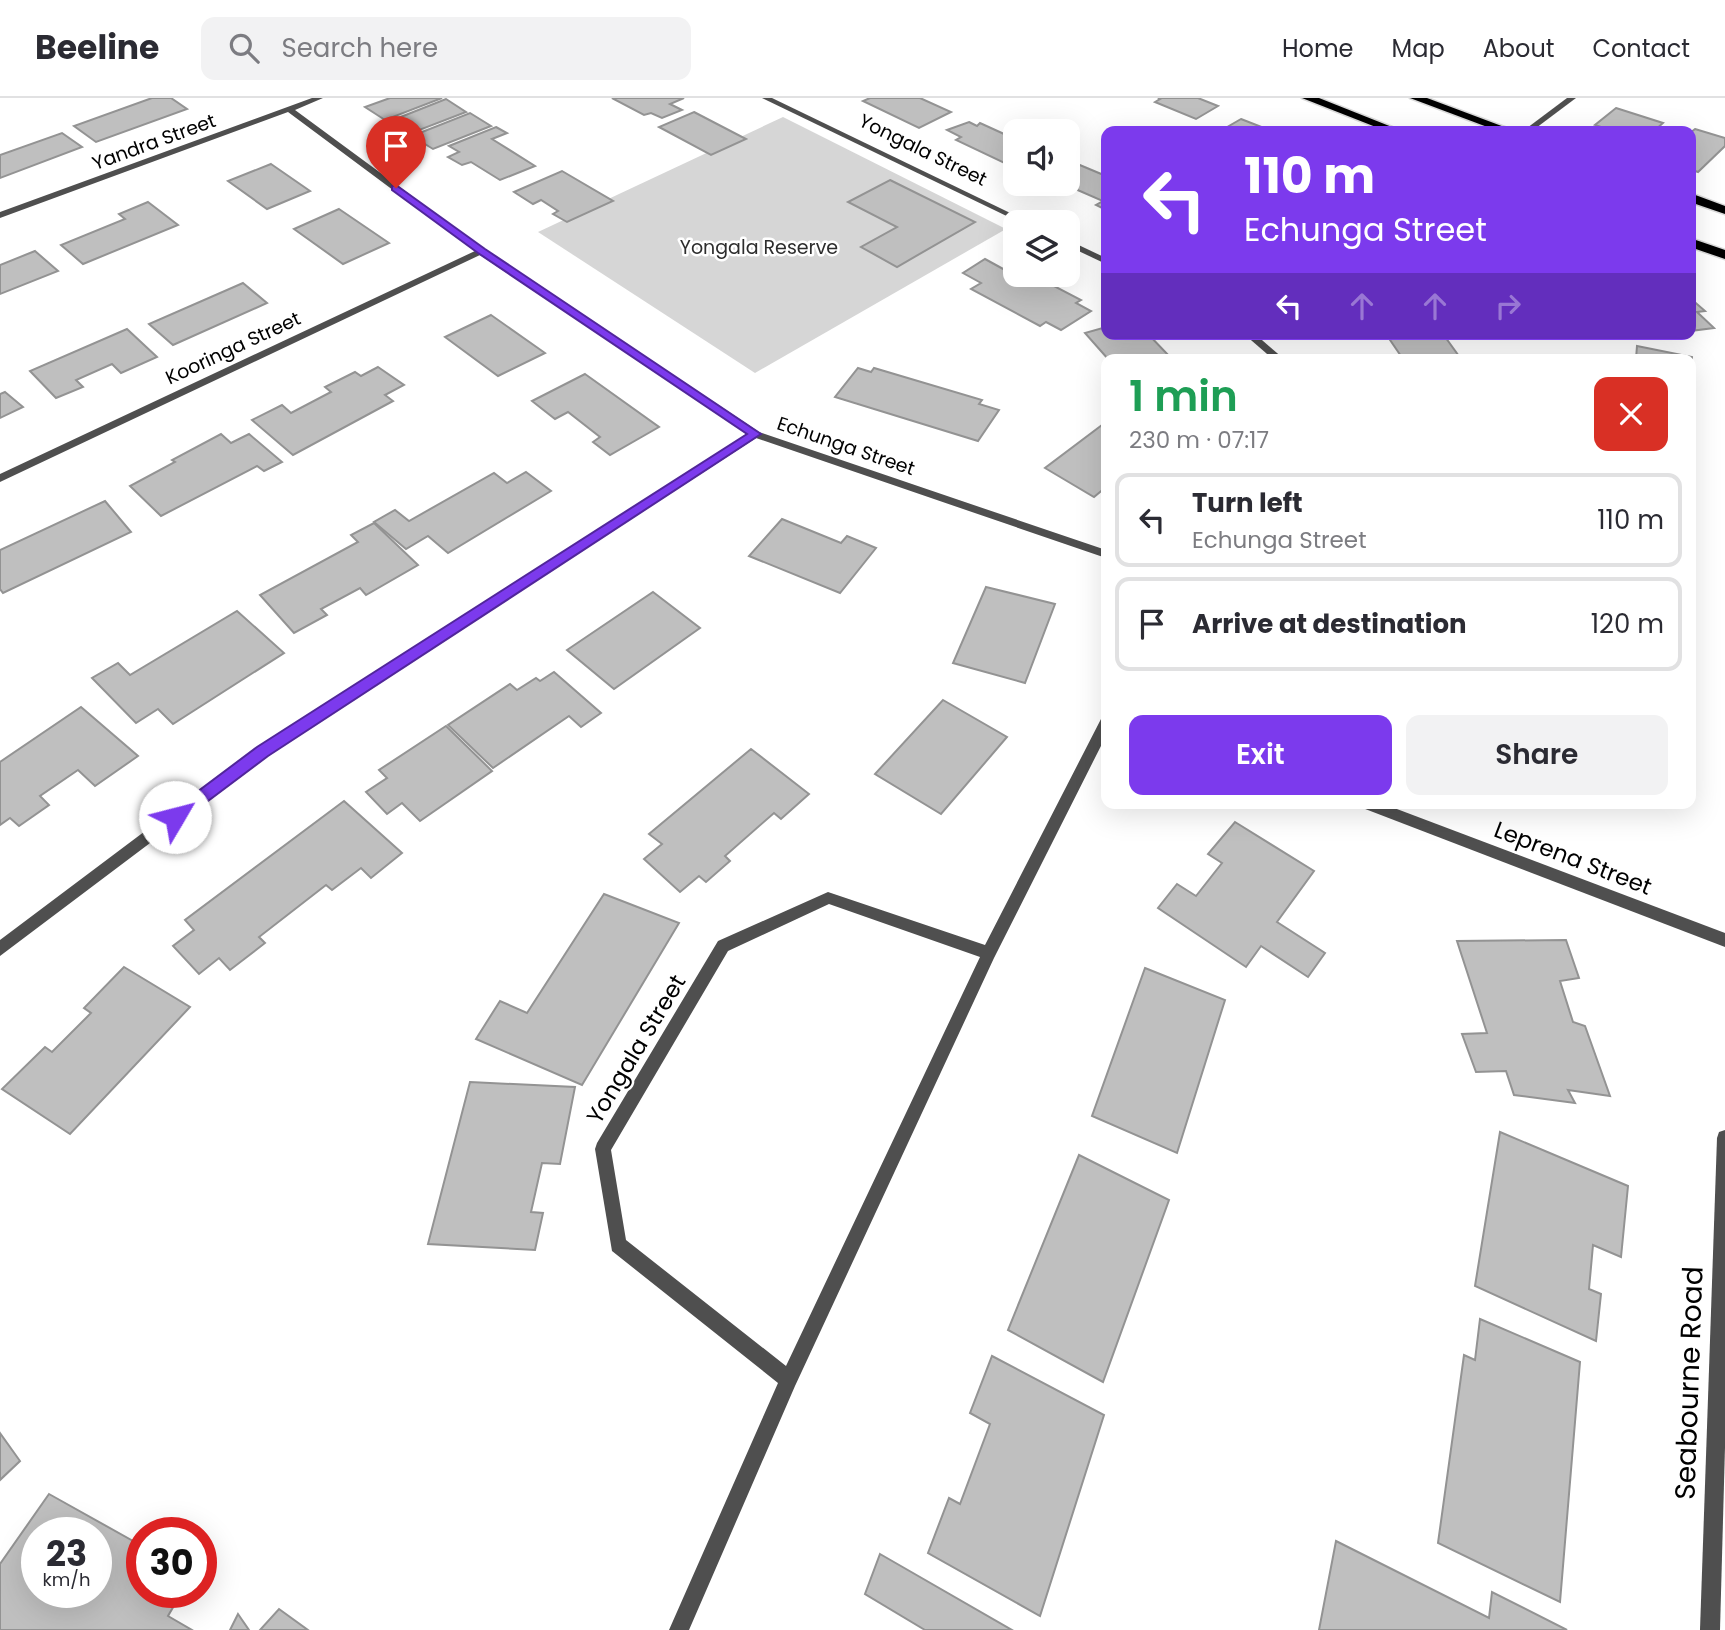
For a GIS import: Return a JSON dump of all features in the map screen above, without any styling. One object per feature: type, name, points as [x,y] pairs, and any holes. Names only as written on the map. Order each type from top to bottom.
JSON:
[{"type":"highway","points":[[1308,98],[1383,126]]},
{"type":"highway","points":[[1416,98],[1495,126]]},
{"type":"highway","points":[[1696,199],[1725,210]]},
{"type":"highway","points":[[1696,244],[1725,254]]},
{"type":"street","name":"Yandra Street","points":[[0,215],[319,98]]},
{"type":"street","name":"Yongala Street","points":[[766,98],[1003,211]]},
{"type":"street","points":[[1534,126],[1572,98]]},
{"type":"street","name":"Echunga Street","points":[[289,109],[481,251],[755,434],[1101,552]]},
{"type":"street","points":[[1080,249],[1101,259]]},
{"type":"street","name":"Kooringa Street","points":[[0,478],[481,251]]},
{"type":"street","points":[[1255,340],[1273,354]]},
{"type":"street","points":[[0,949],[262,751],[755,434]]},
{"type":"street","points":[[679,1630],[789,1380],[989,953],[1101,733]]},
{"type":"street","name":"Leprena Street","points":[[1381,809],[1725,940]]},
{"type":"street","name":"Yongala Street","points":[[789,1380],[618,1245],[603,1149],[723,946],[828,898],[989,953]]},
{"type":"street","name":"Seabourne Road","points":[[1710,1630],[1725,1138]]},
{"type":"green space","name":"Yongala Reserve","points":[[783,117],[1003,227],[1003,231],[755,373],[538,232]]},
{"type":"building","points":[[152,98],[171,98],[187,109],[96,142],[74,126]]},
{"type":"building","points":[[390,98],[442,98],[385,120],[365,107]]},
{"type":"building","points":[[612,98],[684,98],[670,104],[682,110],[662,118],[651,113],[644,115]]},
{"type":"building","points":[[870,98],[920,98],[951,112],[919,128],[863,101]]},
{"type":"building","points":[[1158,98],[1198,98],[1218,106],[1196,119],[1155,102],[1160,99]]},
{"type":"building","points":[[446,99],[466,112],[409,134],[388,122]]},
{"type":"building","points":[[1616,108],[1663,123],[1660,126],[1595,125]]},
{"type":"building","points":[[694,112],[746,139],[711,155],[659,127]]},
{"type":"building","points":[[470,113],[491,126],[433,149],[412,136]]},
{"type":"building","points":[[1241,119],[1259,126],[1229,126]]},
{"type":"building","points":[[969,122],[977,126],[980,123],[1003,134],[1003,162],[956,140],[961,137],[947,130]]},
{"type":"building","points":[[496,127],[507,133],[492,139],[535,166],[500,180],[471,162],[462,165],[448,157],[459,152],[449,146]]},
{"type":"building","points":[[1696,129],[1725,138],[1725,146],[1698,172]]},
{"type":"building","points":[[62,133],[82,147],[0,178],[0,155]]},
{"type":"building","points":[[271,164],[310,191],[267,209],[228,181]]},
{"type":"building","points":[[1080,165],[1101,174],[1101,200],[1080,191]]},
{"type":"building","points":[[562,171],[613,201],[567,222],[553,214],[558,211],[541,200],[533,204],[514,192]]},
{"type":"building","points":[[890,180],[975,222],[897,267],[861,247],[897,227],[848,202]]},
{"type":"building","points":[[148,202],[178,225],[83,264],[61,245],[125,219],[119,214]]},
{"type":"building","points":[[339,209],[389,243],[343,264],[294,229]]},
{"type":"building","points":[[35,251],[58,271],[0,294],[0,265]]},
{"type":"building","points":[[985,259],[1003,269],[1003,287],[1056,287],[1081,300],[1076,303],[1091,311],[1061,330],[1046,322],[1040,326],[971,289],[981,283],[963,273]]},
{"type":"building","points":[[243,283],[267,303],[173,345],[149,324]]},
{"type":"building","points":[[1696,303],[1705,311],[1697,312],[1714,328],[1696,330]]},
{"type":"building","points":[[491,315],[545,353],[498,376],[445,337]]},
{"type":"building","points":[[1101,328],[1101,340],[1154,340],[1167,354],[1104,354],[1085,333]]},
{"type":"building","points":[[127,329],[157,357],[121,373],[112,364],[76,380],[83,387],[56,398],[30,371]]},
{"type":"building","points":[[1390,340],[1447,340],[1457,354],[1400,354]]},
{"type":"building","points":[[1637,346],[1677,354],[1636,354]]},
{"type":"building","points":[[378,367],[404,385],[385,395],[393,401],[293,455],[252,420],[282,405],[291,413],[331,392],[325,387],[355,372],[361,376]]},
{"type":"building","points":[[858,368],[871,372],[874,368],[982,400],[979,404],[999,410],[978,441],[835,397]]},
{"type":"building","points":[[585,374],[659,427],[610,455],[593,442],[600,437],[568,412],[555,419],[532,401]]},
{"type":"building","points":[[5,392],[23,407],[0,418],[0,394]]},
{"type":"building","points":[[1101,426],[1101,491],[1094,497],[1045,468]]},
{"type":"building","points":[[221,434],[231,443],[249,434],[282,462],[264,471],[257,466],[161,516],[130,486],[175,462],[172,460]]},
{"type":"building","points":[[526,472],[551,491],[448,553],[428,536],[406,549],[374,522],[395,510],[409,521],[494,473],[507,483]]},
{"type":"building","points":[[105,501],[131,532],[3,593],[0,589],[0,550]]},
{"type":"building","points":[[782,519],[841,543],[847,536],[876,548],[840,593],[749,556]]},
{"type":"building","points":[[374,523],[418,565],[366,595],[360,588],[321,609],[327,615],[294,633],[260,595],[358,542],[351,535]]},
{"type":"building","points":[[986,587],[1055,604],[1025,683],[953,663]]},
{"type":"building","points":[[653,592],[700,628],[614,689],[567,650]]},
{"type":"building","points":[[237,611],[284,653],[173,724],[158,709],[136,723],[92,678],[118,663],[130,675]]},
{"type":"building","points":[[554,672],[601,713],[581,727],[569,716],[493,768],[448,725],[510,684],[517,690],[536,678],[540,681]]},
{"type":"building","points":[[943,700],[1007,737],[941,814],[875,774]]},
{"type":"building","points":[[81,707],[138,756],[95,786],[78,770],[40,796],[49,805],[19,826],[10,818],[0,825],[0,762]]},
{"type":"building","points":[[446,726],[492,771],[420,821],[402,803],[387,814],[366,792],[387,778],[379,770]]},
{"type":"building","points":[[751,749],[809,794],[781,819],[774,813],[725,856],[730,861],[706,882],[699,876],[680,892],[644,859],[662,844],[649,834]]},
{"type":"building","points":[[344,801],[402,853],[371,878],[361,868],[332,890],[326,885],[259,937],[265,943],[230,970],[219,958],[199,974],[173,946],[194,930],[185,920]]},
{"type":"building","points":[[1235,822],[1314,871],[1277,922],[1325,953],[1308,977],[1261,946],[1246,967],[1158,908],[1177,884],[1196,896],[1222,863],[1208,854]]},
{"type":"building","points":[[604,894],[679,923],[582,1085],[476,1039],[500,1001],[527,1013]]},
{"type":"building","points":[[1566,940],[1579,978],[1560,981],[1573,1022],[1585,1026],[1610,1096],[1568,1090],[1575,1103],[1514,1095],[1506,1071],[1476,1072],[1462,1034],[1487,1033],[1457,941]]},
{"type":"building","points":[[124,967],[190,1007],[70,1134],[2,1089],[45,1047],[52,1052],[91,1013],[84,1008]]},
{"type":"building","points":[[1145,968],[1225,1000],[1177,1153],[1092,1116]]},
{"type":"building","points":[[470,1082],[575,1087],[560,1164],[542,1163],[531,1212],[543,1213],[535,1250],[428,1244]]},
{"type":"building","points":[[1500,1132],[1628,1186],[1621,1257],[1593,1245],[1589,1289],[1601,1294],[1596,1341],[1475,1286]]},
{"type":"building","points":[[1079,1155],[1169,1200],[1103,1382],[1008,1330]]},
{"type":"building","points":[[1480,1319],[1580,1362],[1560,1602],[1438,1543],[1464,1355],[1475,1360]]},
{"type":"building","points":[[992,1356],[1104,1415],[1040,1616],[928,1553],[949,1498],[960,1504],[990,1424],[970,1413]]},
{"type":"building","points":[[0,1433],[20,1461],[0,1480]]},
{"type":"building","points":[[49,1494],[90,1517],[33,1517]]},
{"type":"building","points":[[112,1529],[126,1537],[126,1608],[173,1608],[168,1616],[192,1630],[0,1630],[0,1564],[21,1534],[21,1608],[112,1608]]},
{"type":"building","points":[[1336,1541],[1489,1618],[1492,1592],[1567,1630],[1319,1630]]},
{"type":"building","points":[[880,1554],[1012,1630],[925,1630],[865,1594]]},
{"type":"building","points":[[279,1609],[308,1630],[260,1630]]},
{"type":"building","points":[[238,1614],[249,1630],[230,1630]]},
{"type":"route","points":[[175,817],[262,751],[755,434],[481,251],[396,188]]}]
